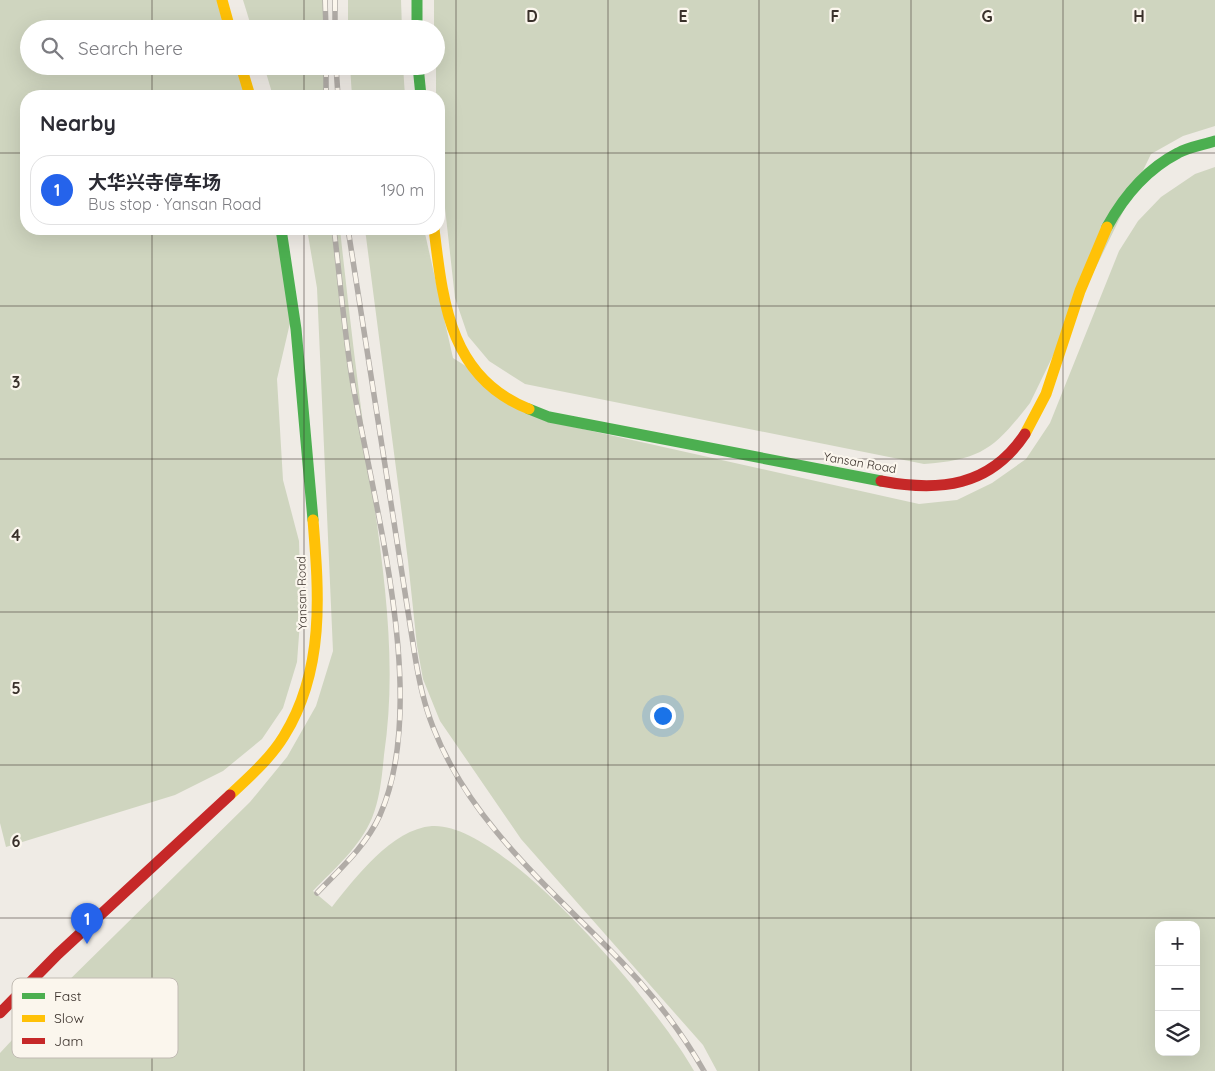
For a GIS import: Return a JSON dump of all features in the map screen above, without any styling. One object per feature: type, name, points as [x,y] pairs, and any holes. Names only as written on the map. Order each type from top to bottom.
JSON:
[{"type":"main road","points":[[222,0],[228,20]]},
{"type":"main road","points":[[417,0],[417,20]]},
{"type":"main road","points":[[244,75],[248,90]]},
{"type":"main road","points":[[419,75],[420,90]]},
{"type":"main road","name":"Yansan Road","points":[[435,235],[442,300],[457,343],[476,375],[490,388],[518,406],[550,417],[886,482],[906,485],[945,485],[982,475],[997,465],[1021,440],[1031,426],[1049,388],[1098,246],[1125,197],[1140,179],[1160,162],[1181,151],[1215,141]]},
{"type":"main road","name":"Yansan Road","points":[[34,978],[256,771],[284,736],[305,690],[316,638],[319,607],[296,328],[282,235]]},
{"type":"main road","name":"Yansan Road","points":[[0,1013],[12,1001]]},
{"type":"green space","points":[[0,0],[219,0],[225,20],[20,20],[20,75],[239,75],[243,90],[20,90],[20,235],[279,235],[290,323],[277,379],[283,480],[299,541],[301,608],[297,662],[283,708],[262,739],[223,771],[175,795],[6,847],[0,823]]},
{"type":"green space","points":[[243,0],[324,0],[325,20],[249,20]]},
{"type":"green space","points":[[348,0],[401,0],[402,20],[348,20]]},
{"type":"green space","points":[[434,0],[1215,0],[1215,126],[1183,136],[1151,154],[1030,403],[1007,431],[986,449],[974,455],[944,462],[924,464],[525,384],[489,361],[468,336],[455,298],[445,208],[445,90],[436,90],[436,75],[445,75],[445,20],[434,20]]},
{"type":"green space","points":[[267,75],[328,75],[329,90],[271,90]]},
{"type":"green space","points":[[351,75],[404,75],[405,90],[352,90]]},
{"type":"green space","points":[[1215,167],[1215,1071],[717,1071],[703,1045],[521,839],[440,721],[423,679],[417,646],[408,561],[366,235],[425,235],[453,358],[556,423],[919,504],[957,500],[992,483],[1026,459],[1050,423],[1119,251],[1138,221],[1161,197],[1195,174]]},
{"type":"green space","points":[[308,235],[341,235],[382,567],[389,642],[390,679],[381,779],[372,818],[354,848],[313,891],[332,907],[363,869],[389,845],[403,836],[417,829],[432,826],[463,833],[499,854],[538,885],[578,924],[649,1006],[694,1071],[0,1071],[0,1053],[12,1040],[12,1058],[178,1058],[178,978],[71,978],[250,802],[287,757],[316,706],[333,651],[317,288]]},
{"type":"railway","points":[[325,0],[326,20]]},
{"type":"railway","points":[[335,0],[335,20]]},
{"type":"railway","points":[[326,75],[326,90]]},
{"type":"railway","points":[[337,75],[338,90]]},
{"type":"railway","points":[[317,893],[360,847],[380,815],[394,768],[400,715],[399,658],[393,599],[352,379],[335,235]]},
{"type":"railway","points":[[349,235],[419,679],[429,718],[447,759],[465,789],[506,844],[645,988],[670,1020],[704,1071]]},
{"type":"traffic: fast","points":[[417,0],[417,20]]},
{"type":"traffic: fast","points":[[419,75],[420,90]]},
{"type":"traffic: fast","points":[[1107,227],[1137,184],[1156,167],[1182,151],[1215,141]]},
{"type":"traffic: fast","points":[[282,235],[296,329],[313,520]]},
{"type":"traffic: fast","points":[[529,409],[549,417],[881,481]]},
{"type":"traffic: slow","points":[[222,0],[228,20]]},
{"type":"traffic: slow","points":[[244,75],[248,90]]},
{"type":"traffic: slow","points":[[1025,434],[1046,394],[1080,291],[1107,227]]},
{"type":"traffic: slow","points":[[435,235],[447,310],[455,335],[467,358],[482,378],[503,395],[529,409]]},
{"type":"traffic: slow","points":[[230,795],[259,767],[284,736],[297,711],[307,685],[316,631],[317,576],[313,520]]},
{"type":"traffic: jam","points":[[881,481],[923,486],[962,482],[996,465],[1011,452],[1025,434]]},
{"type":"traffic: jam","points":[[34,978],[230,795]]},
{"type":"traffic: jam","points":[[0,1013],[12,1001]]},
{"type":"place","name":"大华兴寺停车场","points":[[87,944]]}]
